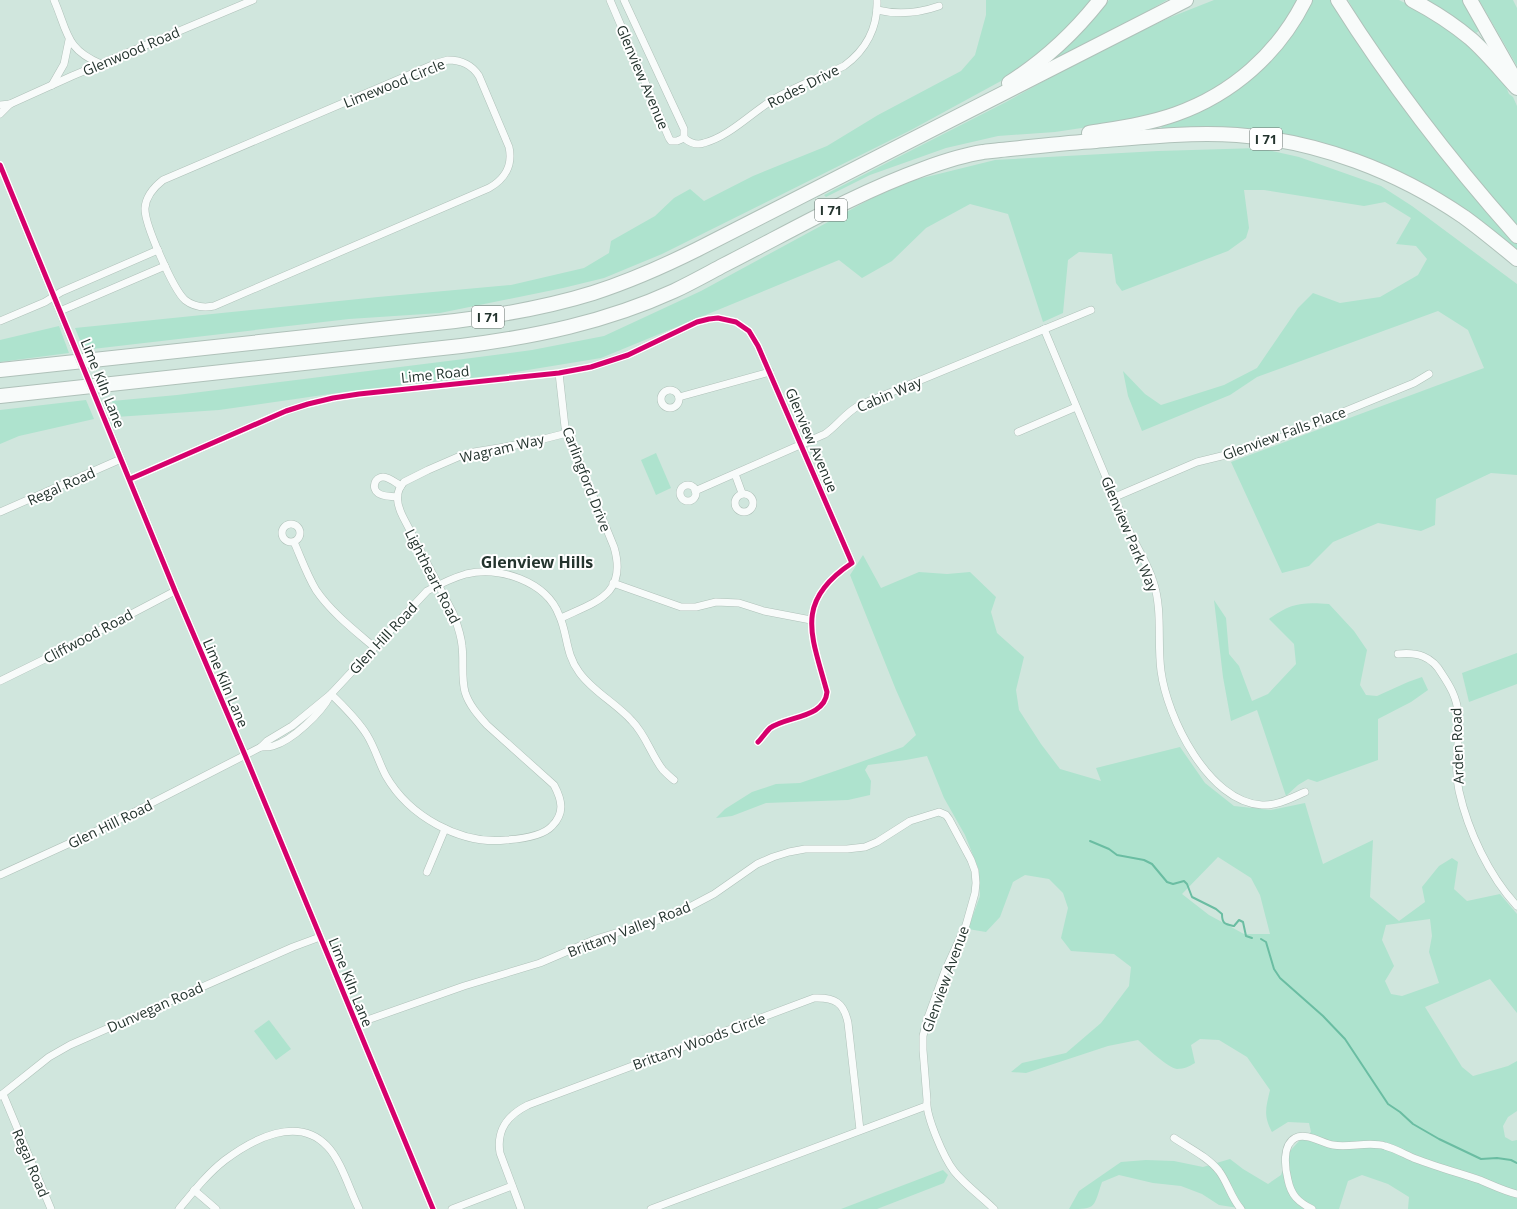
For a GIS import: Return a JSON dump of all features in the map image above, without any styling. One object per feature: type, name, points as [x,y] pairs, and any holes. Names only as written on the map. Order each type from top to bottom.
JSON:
[{"type":"highway","points":[[937,127],[1011,82],[1050,53],[1088,16],[1100,0]]},
{"type":"highway","name":"I 71","points":[[0,370],[455,321],[562,302],[630,280],[666,265],[1186,0]]},
{"type":"highway","points":[[985,151],[995,145],[1082,135],[1140,124],[1176,114],[1197,106],[1240,80],[1256,66],[1273,49],[1288,30],[1305,0]]},
{"type":"highway","points":[[1338,0],[1373,54],[1417,114],[1475,187],[1517,236]]},
{"type":"highway","points":[[1412,0],[1432,11],[1471,39],[1517,87]]},
{"type":"highway","points":[[1470,0],[1508,66],[1517,87]]},
{"type":"highway","name":"I 71","points":[[0,396],[461,346],[501,341],[565,328],[631,308],[676,290],[886,183],[924,168],[985,151],[1114,139],[1206,134],[1238,135],[1270,139],[1339,155],[1367,164],[1413,186],[1465,217],[1517,259]]},
{"type":"street","points":[[54,0],[69,40],[82,54],[101,64]]},
{"type":"street","name":"Glenwood Road","points":[[0,105],[10,104],[253,0]]},
{"type":"street","name":"Glenview Avenue","points":[[610,0],[669,138],[671,141],[677,141],[684,138]]},
{"type":"street","points":[[624,0],[684,129],[684,138]]},
{"type":"street","name":"Rodes Drive","points":[[684,138],[689,143],[693,144],[703,144],[709,142],[739,125],[773,100],[844,66],[866,45],[876,19],[877,0]]},
{"type":"street","points":[[877,10],[899,13],[916,12],[939,6]]},
{"type":"street","points":[[52,85],[64,64],[69,40]]},
{"type":"street","name":"Limewood Circle","points":[[453,60],[462,62],[472,67],[479,76],[511,154],[507,171],[493,186],[214,306],[201,307],[184,299],[178,292],[165,266],[146,218],[145,208],[148,196],[152,189],[163,180],[443,61],[453,60]]},
{"type":"street","name":"Glenwood Road","points":[[0,114],[10,104]]},
{"type":"street","name":"Lime Kiln Lane","points":[[0,165],[175,591],[245,755],[433,1209]]},
{"type":"street","points":[[0,321],[45,302],[54,295],[158,250]]},
{"type":"street","points":[[60,311],[165,266]]},
{"type":"street","name":"Cabin Way","points":[[695,491],[825,434],[832,429],[850,410],[860,405],[1091,310]]},
{"type":"street","name":"Lime Road","points":[[130,479],[258,423],[308,404],[359,394],[559,373],[607,363],[628,355],[697,322],[709,319],[736,322],[746,329]]},
{"type":"street","name":"Glenview Avenue","points":[[746,329],[758,346],[770,372],[852,563],[830,579],[821,590],[814,605],[811,620]]},
{"type":"street","name":"Glenview Park Way","points":[[1044,329],[1123,519],[1154,582],[1159,611],[1161,671],[1166,694],[1182,735],[1193,755],[1214,781],[1238,799],[1262,806],[1281,803],[1305,792]]},
{"type":"street","points":[[679,397],[770,372]]},
{"type":"street","name":"Carlingford Drive","points":[[559,373],[565,427],[614,547],[617,567],[613,583]]},
{"type":"street","name":"Glenview Falls Place","points":[[1115,497],[1197,462],[1238,452],[1282,437],[1414,383],[1429,374]]},
{"type":"street","points":[[1018,432],[1076,407]]},
{"type":"street","name":"Wagram Way","points":[[399,491],[404,482],[413,476],[458,457],[474,452],[528,443],[567,433]]},
{"type":"street","name":"Regal Road","points":[[0,512],[121,459]]},
{"type":"street","points":[[735,474],[742,493]]},
{"type":"street","name":"Lightheart Road","points":[[399,491],[398,507],[458,628],[462,646],[463,680],[465,691],[470,703],[487,725],[554,785],[560,796],[562,809],[560,817],[551,828],[517,839],[477,839],[445,828]]},
{"type":"street","points":[[294,542],[308,575],[328,605],[374,647]]},
{"type":"street","name":"Glen Hill Road","points":[[0,875],[103,828],[261,747],[273,746],[283,736],[293,735],[309,717],[326,704],[331,694],[422,596],[438,585],[467,574],[494,573],[509,575],[528,583],[543,593],[552,602],[561,618],[567,646],[579,672],[587,682],[619,707],[634,722],[645,737],[662,769],[674,780]]},
{"type":"street","points":[[561,618],[598,601],[606,594],[613,583],[681,607],[696,607],[716,602],[739,603],[764,611],[811,620],[815,648],[827,692],[825,702],[820,708],[770,728],[758,742]]},
{"type":"street","name":"Cliffwood Road","points":[[0,681],[175,591]]},
{"type":"street","name":"Arden Road","points":[[1398,654],[1410,653],[1426,658],[1435,664],[1441,671],[1451,689],[1458,712],[1457,775],[1463,807],[1474,836],[1495,879],[1517,906]]},
{"type":"street","points":[[331,694],[351,714],[367,735],[386,776],[403,798],[417,811],[445,828],[427,872]]},
{"type":"street","name":"Glenview Avenue","points":[[939,812],[946,815],[949,819],[971,860],[975,871],[976,883],[975,893],[966,925],[945,971],[927,1020],[923,1050],[927,1100],[926,1106],[936,1136],[951,1166],[960,1177],[994,1209]]},
{"type":"street","name":"Brittany Valley Road","points":[[356,1024],[464,986],[540,963],[596,939],[655,922],[680,912],[714,894],[750,868],[773,857],[789,852],[805,850],[865,847],[910,821],[939,812]]},
{"type":"street","name":"Dunvegan Road","points":[[1,1095],[38,1065],[70,1045],[293,947],[320,937]]},
{"type":"street","name":"Brittany Woods Circle","points":[[521,1209],[500,1153],[499,1143],[500,1135],[504,1126],[516,1111],[528,1105],[814,998],[824,997],[833,1000],[839,1003],[846,1012],[860,1130]]},
{"type":"street","name":"Regal Road","points":[[1,1095],[50,1209]]},
{"type":"street","points":[[651,1209],[926,1106]]},
{"type":"street","points":[[179,1209],[194,1190],[225,1160],[242,1148],[274,1133],[286,1131],[300,1131],[319,1139],[333,1152],[358,1209]]},
{"type":"street","points":[[1312,1209],[1300,1202],[1294,1196],[1290,1189],[1287,1177],[1286,1154],[1290,1142],[1297,1137],[1305,1136],[1334,1145],[1376,1144],[1384,1146],[1415,1159],[1517,1194]]},
{"type":"street","points":[[1174,1138],[1211,1163],[1223,1178],[1234,1200],[1241,1209]]},
{"type":"street","points":[[452,1209],[512,1186]]},
{"type":"street","points":[[194,1190],[216,1209]]},
{"type":"green space","points":[[986,0],[1095,0],[1052,47],[1012,75],[911,130],[662,254],[604,278],[563,288],[440,313],[349,319],[84,350],[75,328],[511,285],[584,268],[609,253],[611,241],[655,216],[674,198],[690,189],[704,201],[753,176],[827,146],[878,115],[961,71],[975,55],[986,15]]},
{"type":"green space","points":[[1109,0],[1167,0],[1050,65],[1048,62],[1101,10]]},
{"type":"green space","points":[[1214,0],[1299,0],[1269,48],[1225,86],[1163,114],[1055,132],[998,136],[946,148],[870,175],[826,197],[824,195],[1006,102],[1104,48],[1171,17]]},
{"type":"green space","points":[[1312,0],[1330,0],[1348,28],[1433,146],[1484,209],[1517,244],[1517,252],[1377,163],[1161,129],[1162,126],[1185,118],[1218,103],[1257,73],[1304,16]]},
{"type":"green space","points":[[1348,0],[1399,0],[1440,21],[1467,44],[1503,80],[1509,94],[1513,97],[1517,106],[1517,225],[1491,197],[1431,123],[1369,37]]},
{"type":"green space","points":[[1425,0],[1465,0],[1480,30],[1476,33]]},
{"type":"green space","points":[[1479,0],[1513,0],[1517,8],[1517,66]]},
{"type":"green space","points":[[1259,148],[1299,157],[1381,186],[1412,206],[1517,284],[1517,475],[1491,473],[1436,499],[1435,525],[1421,531],[1378,523],[1333,542],[1309,566],[1282,573],[1231,462],[1484,368],[1468,330],[1438,311],[1257,377],[1230,395],[1142,431],[1128,396],[1123,371],[1145,394],[1161,405],[1224,385],[1257,368],[1298,308],[1313,293],[1340,303],[1380,297],[1418,275],[1427,259],[1416,246],[1396,244],[1411,218],[1385,202],[1364,206],[1264,190],[1244,190],[1249,228],[1246,238],[1228,251],[1122,291],[1116,283],[1112,254],[1079,252],[1068,260],[1063,313],[1043,322],[1008,214],[970,204],[926,228],[892,261],[862,278],[839,260],[601,358],[498,375],[330,394],[219,410],[116,417],[112,401],[177,395],[532,350],[604,336],[701,291],[898,184],[995,160],[1158,151]]},
{"type":"green space","points":[[59,326],[69,353],[0,362],[0,340]]},
{"type":"green space","points":[[86,400],[94,419],[19,436],[0,444],[0,410]]},
{"type":"green space","points":[[656,453],[671,488],[656,495],[641,460]]},
{"type":"green space","points":[[863,555],[881,588],[919,572],[947,574],[970,572],[996,597],[991,612],[997,633],[1024,657],[1016,690],[1019,710],[1041,744],[1060,769],[1101,781],[1096,768],[1180,747],[1205,783],[1234,806],[1271,810],[1305,803],[1323,864],[1373,840],[1370,897],[1399,921],[1425,902],[1422,887],[1439,866],[1452,858],[1458,862],[1454,889],[1467,901],[1500,894],[1517,914],[1517,1013],[1490,979],[1425,1007],[1462,1067],[1473,1076],[1508,1066],[1517,1061],[1517,1111],[1508,1117],[1503,1126],[1505,1137],[1512,1141],[1517,1140],[1517,1209],[1408,1209],[1409,1197],[1388,1184],[1362,1175],[1348,1181],[1339,1209],[1245,1209],[1219,1205],[1202,1194],[1181,1186],[1153,1183],[1119,1175],[1102,1182],[1093,1205],[1085,1208],[1069,1209],[1079,1191],[1121,1162],[1146,1160],[1174,1161],[1203,1167],[1230,1159],[1243,1169],[1268,1184],[1281,1175],[1290,1151],[1299,1141],[1311,1132],[1309,1123],[1288,1122],[1272,1132],[1266,1116],[1267,1101],[1270,1090],[1247,1057],[1219,1040],[1200,1039],[1191,1045],[1195,1063],[1177,1069],[1168,1065],[1157,1057],[1138,1040],[1108,1046],[1026,1073],[1011,1072],[1022,1063],[1066,1053],[1101,1023],[1129,986],[1131,967],[1114,954],[1071,951],[1061,938],[1068,908],[1063,893],[1049,879],[1025,875],[1013,882],[1000,917],[986,932],[968,929],[980,896],[979,870],[965,835],[944,798],[927,756],[868,765],[865,770],[871,781],[870,795],[848,800],[766,803],[732,816],[716,818],[725,809],[752,792],[776,784],[800,783],[838,770],[903,747],[916,735],[896,690],[850,575]],"holes":[[[1218,857],[1251,878],[1260,895],[1270,934],[1244,934],[1209,915],[1182,894]],[[1430,919],[1432,936],[1429,952],[1439,983],[1402,996],[1391,994],[1385,981],[1394,966],[1382,940],[1386,925]]]},
{"type":"green space","points":[[1214,600],[1226,618],[1229,654],[1239,666],[1252,701],[1268,694],[1296,664],[1294,644],[1269,619],[1291,607],[1311,603],[1329,604],[1354,631],[1367,650],[1360,685],[1366,695],[1377,696],[1422,677],[1428,690],[1411,702],[1378,719],[1378,760],[1317,782],[1308,779],[1298,785],[1286,796],[1257,710],[1231,721],[1223,677]]},
{"type":"green space","points":[[1517,653],[1517,684],[1469,702],[1462,673]]},
{"type":"green space","points":[[269,1020],[291,1049],[276,1060],[254,1031]]},
{"type":"green space","points":[[943,1170],[948,1175],[944,1183],[877,1209],[841,1209]]},
{"type":"waterway","points":[[1090,841],[1109,849],[1117,855],[1144,860],[1152,864],[1167,882],[1173,884],[1184,881],[1187,884],[1192,897],[1216,909],[1222,914],[1223,922],[1226,924],[1234,926],[1239,920],[1243,922],[1246,936],[1252,938]]},
{"type":"waterway","points":[[1261,939],[1266,942],[1274,969],[1280,978],[1323,1016],[1345,1039],[1388,1104],[1400,1112],[1413,1124],[1439,1139],[1481,1159],[1497,1158],[1511,1160],[1517,1163]]},
{"type":"cycle path","points":[[0,165],[175,591],[245,755],[433,1209]]},
{"type":"cycle path","points":[[130,479],[286,411],[308,404],[359,394],[559,373],[591,367],[628,355],[697,322],[718,318],[736,322],[749,331],[758,346],[852,563],[833,577],[821,592],[814,606],[812,621],[813,637],[816,654],[827,692],[825,701],[813,712],[777,724],[770,728],[758,742]]},
{"type":"district","name":"Glenview Hills","points":[[537,562]]}]
